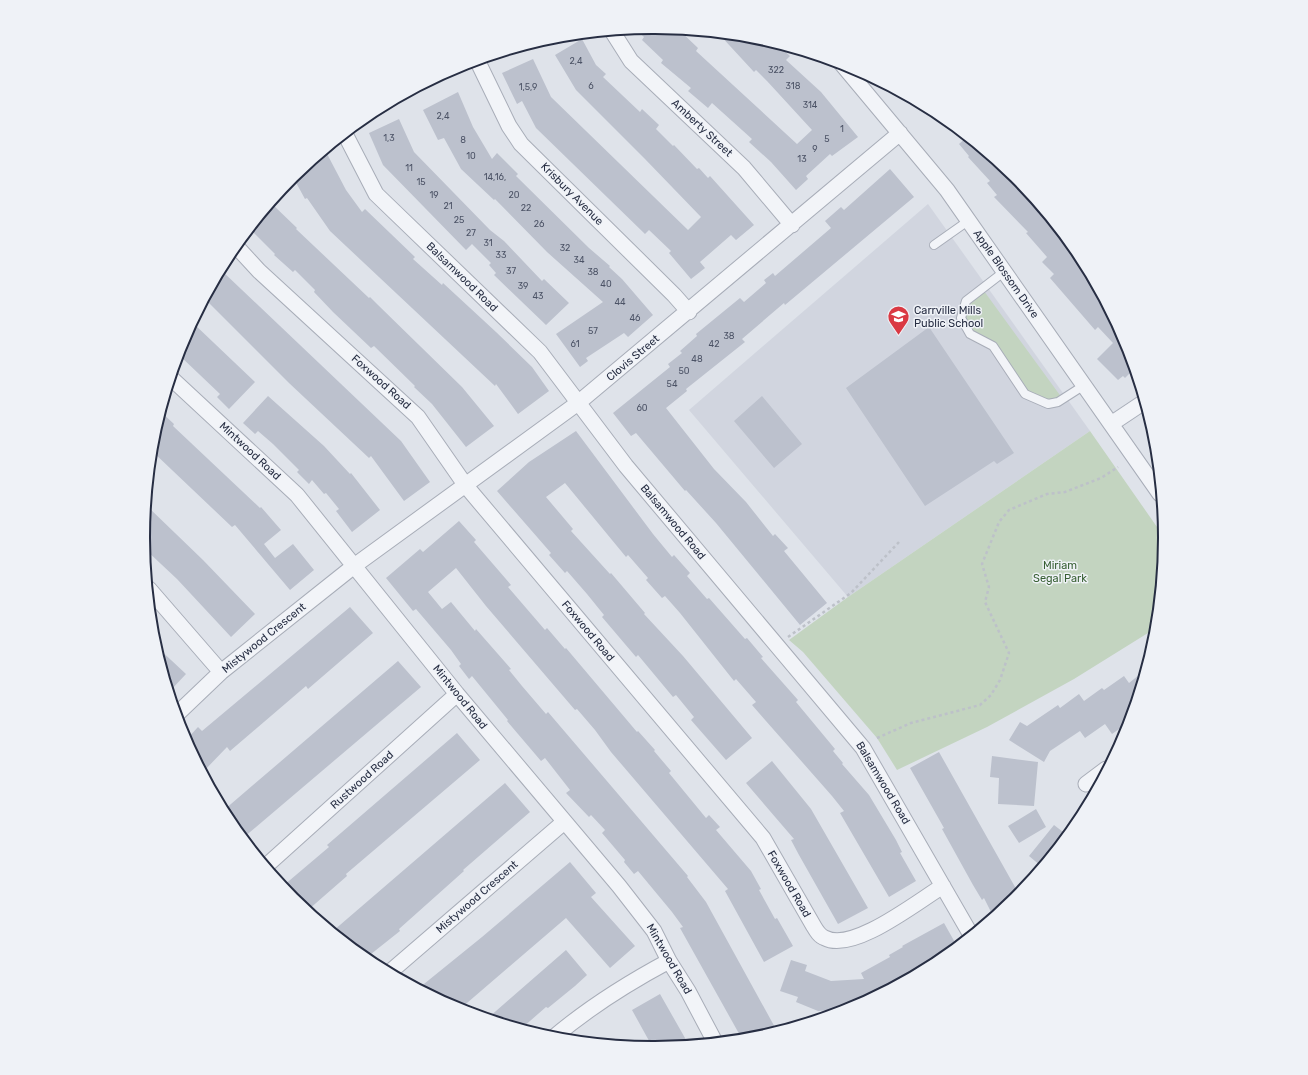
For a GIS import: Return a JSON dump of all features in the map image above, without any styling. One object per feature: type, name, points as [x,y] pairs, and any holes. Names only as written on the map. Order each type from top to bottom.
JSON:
[{"type":"street","name":"Amberty Street","points":[[615,36],[631,61],[744,168],[792,225]]},
{"type":"street","name":"Krisbury Avenue","points":[[480,65],[509,126],[521,144],[674,295],[689,312]]},
{"type":"street","name":"Apple Blossom Drive","points":[[850,73],[947,190],[1154,486]]},
{"type":"street","name":"Clovis Street","points":[[354,566],[466,486],[578,403],[689,312],[900,133]]},
{"type":"street","name":"Balsamwood Road","points":[[347,138],[376,194],[540,352],[631,472],[863,748],[969,931]]},
{"type":"street","name":"Foxwood Road","points":[[240,251],[259,271],[418,417],[466,486],[763,838],[813,925],[822,936],[837,941],[860,936],[888,922],[943,886]]},
{"type":"street","name":"Mintwood Road","points":[[175,382],[297,495],[457,694],[564,822],[620,886],[654,931],[669,961],[713,1038]]},
{"type":"street","points":[[1111,424],[1139,405]]},
{"type":"street","name":"Mistywood Crescent","points":[[181,710],[221,672],[354,566]]},
{"type":"street","points":[[154,595],[221,672]]},
{"type":"street","name":"Rustwood Road","points":[[270,863],[457,694]]},
{"type":"street","points":[[1086,784],[1098,775]]},
{"type":"street","name":"Mistywood Crescent","points":[[394,969],[564,822]]},
{"type":"street","points":[[561,1032],[579,1017],[645,974],[669,961]]},
{"type":"lane","points":[[934,245],[968,221]]},
{"type":"lane","points":[[1005,271],[966,301],[961,318],[970,334],[993,346],[1025,394],[1048,404],[1058,402],[1083,386]]},
{"type":"path","points":[[877,738],[911,723],[980,705],[991,695],[1000,680],[1009,653],[985,602],[989,587],[982,564],[999,522],[1009,510],[1027,501],[1046,494],[1065,492],[1101,478],[1118,467]]},
{"type":"path","points":[[788,638],[851,593],[899,542]]},
{"type":"shaded area","name":"Carrville Mills Public School","points":[[928,204],[1090,431],[848,597],[689,410]]},
{"type":"green space","points":[[984,291],[1062,398],[1048,402],[1026,392],[993,344],[971,332],[964,318],[968,302]]},
{"type":"green space","name":"Miriam Segal Park","points":[[1090,431],[1157,527],[1156,570],[1149,633],[1074,679],[987,727],[897,770],[877,738],[803,652],[789,640],[848,597]]},
{"type":"building","points":[[641,34],[684,35],[698,48],[696,51],[797,144],[812,130],[767,81],[756,70],[754,72],[723,39],[785,51],[790,56],[786,60],[821,92],[858,137],[832,156],[830,154],[806,176],[808,179],[796,190],[771,162],[749,142],[752,139],[712,103],[708,108],[688,91],[691,88],[661,63],[663,60],[642,40],[644,37]]},
{"type":"building","points":[[582,39],[596,65],[606,74],[603,77],[640,112],[642,109],[659,125],[656,129],[697,169],[699,168],[708,178],[710,176],[754,225],[736,240],[731,235],[700,262],[705,268],[691,279],[669,253],[671,251],[649,230],[645,234],[536,128],[522,101],[517,104],[502,73],[533,59],[551,97],[688,230],[701,217],[576,90],[555,55]]},
{"type":"building","points":[[458,92],[473,127],[492,159],[497,153],[518,174],[516,176],[589,248],[610,266],[609,267],[622,279],[653,315],[628,337],[624,333],[586,358],[588,361],[580,367],[556,334],[603,302],[547,252],[495,199],[494,200],[461,169],[444,138],[438,140],[423,110]]},
{"type":"building","points":[[399,119],[414,152],[542,281],[544,279],[569,303],[546,325],[494,275],[496,273],[489,265],[491,263],[472,244],[466,250],[383,165],[369,133]]},
{"type":"building","points":[[963,140],[1010,181],[1033,206],[1073,258],[1106,315],[1119,345],[1130,373],[1125,378],[1123,376],[1118,380],[1097,359],[1113,343],[1098,327],[1095,330],[1050,278],[1054,274],[1042,262],[1047,257],[1026,233],[1028,232],[994,197],[997,195],[987,183],[990,181],[968,157],[969,156],[959,144]]},
{"type":"building","points":[[327,154],[346,190],[362,212],[365,209],[415,257],[413,259],[442,285],[443,283],[496,332],[532,367],[549,391],[518,414],[496,384],[495,386],[330,231],[307,198],[305,199],[296,183]]},
{"type":"building","points":[[890,169],[914,197],[785,305],[784,303],[742,339],[745,342],[686,389],[687,391],[666,408],[714,469],[746,502],[773,536],[775,534],[788,548],[784,551],[827,603],[800,625],[716,523],[686,490],[685,491],[636,433],[631,436],[613,413],[670,367],[668,364],[682,353],[680,351],[697,336],[696,334],[740,298],[744,302],[766,283],[764,280],[773,273],[775,276],[831,228],[825,221],[841,207],[844,210]]},
{"type":"building","points":[[275,206],[297,228],[296,229],[369,298],[370,297],[462,387],[494,426],[466,447],[432,404],[414,387],[415,386],[374,346],[371,348],[333,312],[314,292],[315,290],[295,270],[293,272],[274,255],[275,254],[254,233]]},
{"type":"building","points":[[225,274],[401,441],[430,482],[404,501],[371,456],[369,458],[289,383],[209,303]]},
{"type":"building","points":[[197,327],[255,382],[229,409],[217,397],[220,394],[183,359]]},
{"type":"building","points":[[929,327],[1014,453],[997,464],[994,461],[925,506],[846,388]]},
{"type":"building","points":[[268,396],[324,446],[350,474],[351,473],[380,510],[352,532],[336,511],[339,509],[326,493],[324,494],[312,480],[309,484],[297,472],[299,470],[273,444],[258,431],[255,434],[243,423]]},
{"type":"building","points":[[762,396],[802,444],[774,468],[734,421]]},
{"type":"building","points":[[166,416],[174,424],[173,426],[260,508],[261,507],[281,530],[264,544],[275,558],[293,544],[314,570],[290,590],[235,525],[232,527],[157,456]]},
{"type":"building","points":[[576,431],[653,534],[672,557],[674,555],[690,573],[687,576],[707,599],[709,598],[745,639],[747,638],[763,657],[761,658],[798,700],[796,702],[835,749],[833,751],[843,763],[842,764],[869,795],[896,840],[902,852],[900,853],[916,881],[889,897],[840,813],[844,811],[752,705],[756,702],[736,679],[734,681],[680,613],[665,596],[662,598],[646,580],[648,578],[628,555],[626,557],[565,483],[546,497],[573,529],[571,531],[610,574],[611,573],[645,613],[644,614],[683,656],[752,738],[726,760],[691,720],[694,717],[676,695],[673,697],[638,655],[636,657],[602,617],[604,615],[587,594],[567,571],[565,573],[549,555],[551,553],[497,491],[529,462]]},
{"type":"building","points":[[152,510],[203,560],[255,614],[231,637],[177,579],[151,555],[150,538]]},
{"type":"building","points":[[459,521],[476,540],[474,542],[511,585],[508,587],[545,630],[547,628],[565,649],[566,648],[637,732],[638,731],[655,750],[654,751],[671,771],[669,773],[706,818],[709,815],[720,827],[716,830],[751,871],[761,889],[759,890],[775,919],[777,918],[793,946],[764,962],[725,891],[728,889],[611,752],[595,730],[577,709],[575,710],[486,606],[456,568],[428,592],[442,609],[451,602],[475,631],[476,629],[511,669],[509,670],[546,714],[548,712],[688,876],[687,877],[706,902],[774,1026],[739,1033],[680,928],[683,927],[672,912],[638,871],[634,874],[624,862],[625,860],[602,833],[605,830],[591,815],[589,817],[566,793],[570,790],[545,758],[541,761],[472,676],[469,679],[459,666],[461,664],[451,650],[416,609],[413,611],[386,578],[420,549],[423,552]]},
{"type":"building","points":[[350,607],[373,633],[308,689],[306,686],[230,751],[227,747],[207,768],[191,735],[198,727],[202,731]]},
{"type":"building","points":[[164,654],[186,674],[174,687]]},
{"type":"building","points":[[398,661],[421,687],[248,834],[228,806]]},
{"type":"building","points":[[1124,676],[1129,683],[1138,676],[1120,729],[1112,734],[1105,724],[1085,738],[1080,731],[1050,751],[1044,762],[1009,740],[1020,722],[1027,726],[1058,705],[1060,708],[1079,694],[1084,701],[1102,688],[1104,690]]},
{"type":"building","points":[[457,733],[480,760],[346,874],[347,876],[312,907],[287,882],[329,847],[327,845]]},
{"type":"building","points":[[939,752],[1016,888],[991,912],[984,898],[982,900],[973,885],[942,829],[944,828],[910,768]]},
{"type":"building","points":[[992,756],[1038,762],[1034,806],[998,804],[999,778],[990,777]]},
{"type":"building","points":[[772,761],[811,809],[868,908],[838,924],[791,840],[794,839],[746,783]]},
{"type":"building","points":[[505,783],[530,812],[463,870],[464,871],[399,929],[400,931],[371,954],[336,928]]},
{"type":"building","points":[[1036,809],[1046,827],[1019,843],[1008,826]]},
{"type":"building","points":[[1054,825],[1062,831],[1038,863],[1029,856]]},
{"type":"building","points":[[570,862],[596,893],[591,897],[635,946],[610,968],[566,918],[465,1005],[423,985]]},
{"type":"building","points":[[944,923],[954,942],[906,974],[847,1003],[826,1010],[818,1011],[796,1002],[798,997],[780,991],[791,960],[807,965],[805,971],[831,981],[864,979],[861,973],[890,957],[889,955],[903,947],[902,946]]},
{"type":"building","points":[[566,950],[587,975],[526,1024],[492,1014]]},
{"type":"building","points":[[660,994],[686,1040],[649,1041],[632,1010]]},
{"type":"place","name":"Carrville Mills Public School","points":[[899,336]]}]
